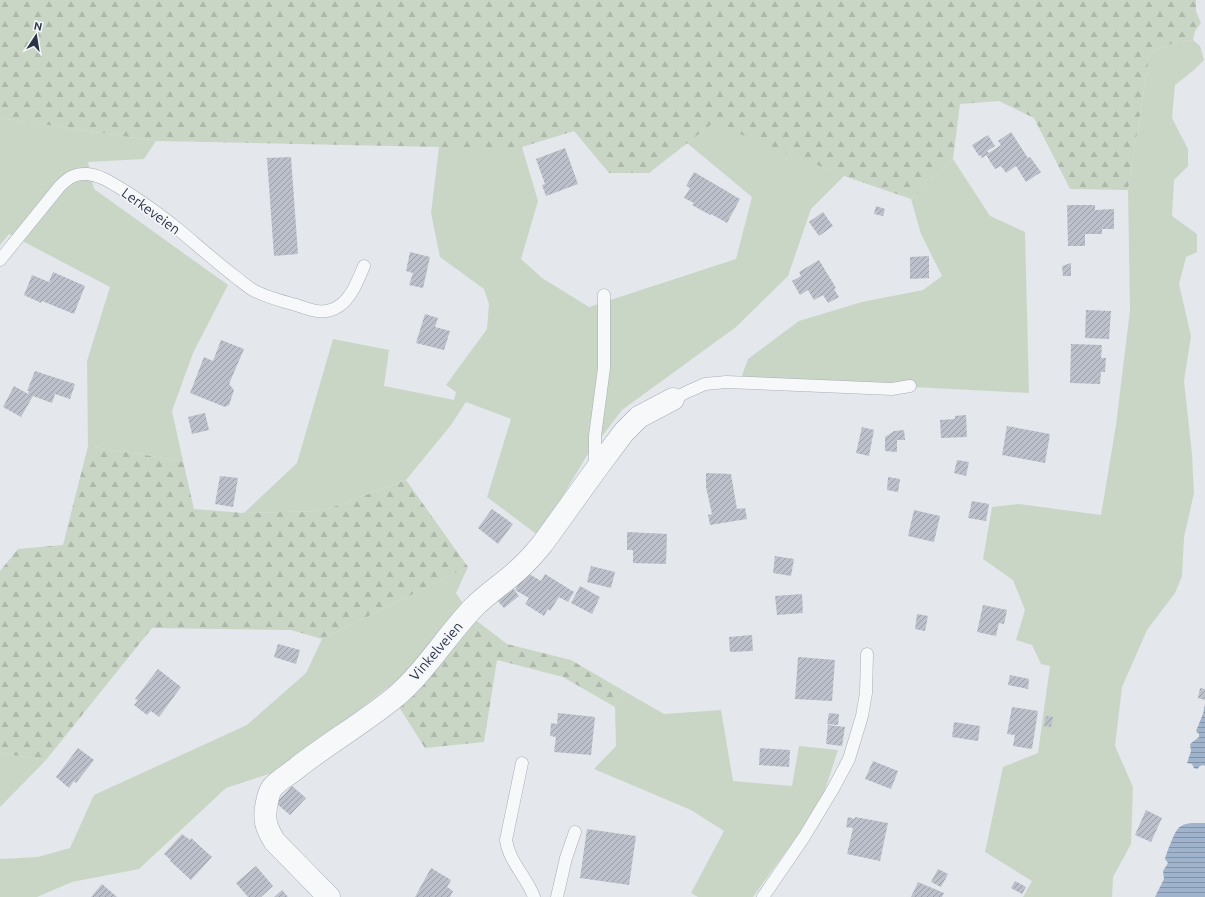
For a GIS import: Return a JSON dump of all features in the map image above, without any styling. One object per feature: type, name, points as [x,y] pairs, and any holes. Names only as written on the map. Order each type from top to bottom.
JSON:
[{"type":"street","name":"Vinkelveien","points":[[329,897],[275,842],[268,832],[264,812],[272,788],[306,761],[373,714],[395,696],[423,668],[458,624],[474,607],[518,570],[534,554],[624,432],[639,417],[673,399]]},
{"type":"lane","name":"Lerkeveien","points":[[0,260],[68,178],[76,174],[87,174],[99,176],[107,180],[149,207],[178,229],[213,260],[253,290],[273,298],[310,310],[329,312],[340,306],[350,295],[364,266]]},
{"type":"lane","points":[[597,468],[595,461],[595,436],[604,368],[604,295]]},
{"type":"lane","points":[[673,399],[705,384],[726,382],[892,389],[910,386]]},
{"type":"lane","points":[[763,897],[804,837],[849,759],[862,716],[866,693],[867,654]]},
{"type":"lane","points":[[522,763],[506,840],[512,860],[531,887],[534,897]]},
{"type":"lane","points":[[557,897],[566,858],[575,832]]},
{"type":"green space","points":[[0,0],[1196,0],[1196,11],[1201,23],[1195,31],[1193,40],[1179,41],[1150,52],[1128,190],[1070,189],[1034,118],[999,101],[960,104],[953,159],[911,199],[844,176],[713,123],[649,173],[609,173],[574,131],[522,147],[439,147],[156,141],[0,118]]},
{"type":"green space","points":[[1193,40],[1200,46],[1204,60],[1175,85],[1172,118],[1188,149],[1188,166],[1174,180],[1172,216],[1197,234],[1197,252],[1186,257],[1179,284],[1191,336],[1184,381],[1192,454],[1194,493],[1184,537],[1182,576],[1175,593],[1147,630],[1122,687],[1115,746],[1133,787],[1131,844],[1113,877],[1112,897],[1023,897],[1032,881],[985,852],[1003,767],[1038,753],[1050,666],[1041,664],[1032,645],[1016,640],[1025,610],[1013,580],[983,559],[992,507],[1019,504],[1101,515],[1116,425],[1130,310],[1128,190],[1150,52],[1179,41]]},
{"type":"green space","points":[[0,118],[156,141],[144,159],[88,162],[94,189],[228,285],[193,353],[172,411],[183,461],[88,446],[87,361],[110,287],[9,234],[0,245]]},
{"type":"green space","points":[[713,122],[844,176],[811,209],[788,276],[736,327],[622,410],[586,457],[539,536],[487,497],[511,419],[466,402],[451,425],[406,480],[322,511],[244,513],[297,463],[333,339],[389,350],[384,386],[454,400],[456,392],[446,385],[487,329],[489,304],[484,289],[440,257],[431,213],[439,147],[522,147],[538,201],[521,259],[542,278],[589,307],[736,259],[752,197],[687,143]]},
{"type":"green space","points":[[953,159],[990,216],[1025,232],[1029,393],[741,378],[748,359],[799,321],[862,302],[923,290],[942,276],[921,234],[911,199]]},
{"type":"green space","points":[[88,446],[183,461],[194,509],[244,513],[322,511],[406,480],[468,567],[322,639],[291,630],[152,628],[46,760],[0,753],[0,571],[18,549],[63,545]]},
{"type":"green space","points":[[468,567],[456,593],[473,618],[387,688],[281,770],[226,788],[139,869],[72,882],[37,897],[0,897],[0,859],[38,857],[70,848],[94,795],[247,725],[306,673],[322,639]]},
{"type":"green space","points":[[473,618],[507,644],[571,660],[624,691],[615,707],[563,677],[497,660],[484,742],[425,748],[387,688]]},
{"type":"green space","points":[[624,691],[664,714],[721,710],[733,781],[792,786],[799,746],[838,750],[823,796],[803,828],[753,897],[698,897],[691,893],[724,831],[691,810],[594,769],[616,746],[615,707]]},
{"type":"green space","points":[[0,753],[46,760],[0,807]]},
{"type":"water","points":[[1205,704],[1205,766],[1200,766],[1197,769],[1194,768],[1192,764],[1187,763],[1191,751],[1190,744],[1199,737],[1199,734],[1196,731],[1203,714]]},
{"type":"water","points":[[1191,823],[1205,823],[1205,897],[1155,897],[1164,879],[1163,871],[1168,863],[1165,859],[1174,835],[1180,827]]},
{"type":"building","points":[[1011,132],[1028,158],[1030,157],[1041,172],[1026,182],[1016,166],[1006,173],[1001,166],[995,169],[986,155],[982,158],[980,155],[979,156],[972,145],[988,135],[995,146],[987,151],[989,153],[1001,145],[998,141]]},
{"type":"building","points":[[565,148],[578,184],[546,196],[542,185],[545,184],[536,159]]},
{"type":"building","points":[[291,157],[298,254],[274,256],[267,158]]},
{"type":"building","points":[[694,172],[740,199],[727,223],[692,205],[694,203],[684,198],[690,188],[686,186]]},
{"type":"building","points":[[1067,205],[1095,205],[1095,210],[1114,209],[1114,229],[1102,229],[1102,234],[1085,234],[1085,246],[1068,246]]},
{"type":"building","points":[[876,206],[885,209],[883,216],[874,214]]},
{"type":"building","points":[[823,212],[833,226],[819,236],[809,222]]},
{"type":"building","points":[[410,252],[430,257],[423,288],[409,285],[413,273],[406,271]]},
{"type":"building","points":[[929,256],[929,278],[910,279],[910,257]]},
{"type":"building","points":[[819,260],[836,288],[834,289],[839,297],[828,303],[823,295],[814,300],[808,290],[800,295],[792,281],[801,276],[799,272]]},
{"type":"building","points":[[1071,263],[1071,276],[1063,276],[1062,266]]},
{"type":"building","points":[[53,272],[85,286],[74,314],[42,301],[41,303],[24,295],[32,275],[49,282]]},
{"type":"building","points":[[1086,310],[1111,311],[1109,339],[1085,338]]},
{"type":"building","points":[[425,314],[438,318],[435,327],[450,331],[444,350],[416,343]]},
{"type":"building","points":[[221,340],[244,349],[229,384],[234,390],[229,405],[225,407],[190,393],[204,357],[213,361]]},
{"type":"building","points":[[1071,344],[1102,345],[1101,358],[1106,358],[1105,372],[1101,372],[1100,384],[1070,383]]},
{"type":"building","points":[[35,371],[75,384],[70,399],[55,394],[52,403],[33,396],[21,417],[3,407],[14,386],[28,394],[29,391],[27,391]]},
{"type":"building","points":[[205,413],[209,430],[192,434],[188,417]]},
{"type":"building","points":[[966,415],[967,437],[941,438],[940,420],[955,419],[955,416]]},
{"type":"building","points":[[1007,426],[1050,434],[1045,463],[1002,455]]},
{"type":"building","points":[[862,427],[874,430],[869,456],[856,453]]},
{"type":"building","points":[[904,430],[905,440],[897,440],[897,452],[885,451],[885,437],[894,431]]},
{"type":"building","points":[[957,460],[969,462],[966,476],[954,473]]},
{"type":"building","points":[[706,473],[731,474],[737,509],[745,508],[747,519],[710,525],[708,515],[712,514],[706,487]]},
{"type":"building","points":[[220,476],[238,478],[233,507],[215,504]]},
{"type":"building","points":[[888,477],[900,479],[898,492],[887,490]]},
{"type":"building","points":[[972,501],[989,504],[986,521],[968,518]]},
{"type":"building","points":[[492,509],[513,524],[498,544],[478,528]]},
{"type":"building","points":[[914,510],[940,516],[934,542],[908,536]]},
{"type":"building","points":[[627,532],[667,534],[666,564],[633,563],[633,550],[627,550]]},
{"type":"building","points":[[775,556],[794,559],[791,576],[773,573]]},
{"type":"building","points":[[591,566],[615,572],[611,588],[587,582]]},
{"type":"building","points":[[526,572],[541,581],[545,574],[574,592],[568,602],[559,597],[550,611],[548,609],[544,616],[525,604],[529,598],[515,590]]},
{"type":"building","points":[[511,586],[519,596],[504,608],[496,599]]},
{"type":"building","points":[[580,586],[600,597],[592,614],[571,603]]},
{"type":"building","points":[[802,594],[803,613],[777,615],[775,596]]},
{"type":"building","points":[[983,605],[1007,610],[1004,624],[999,623],[996,636],[977,632]]},
{"type":"building","points":[[917,614],[928,616],[925,631],[915,629]]},
{"type":"building","points":[[752,635],[753,651],[730,652],[729,637]]},
{"type":"building","points":[[278,644],[300,650],[296,664],[274,657]]},
{"type":"building","points":[[798,657],[835,660],[832,701],[795,699]]},
{"type":"building","points":[[158,669],[181,687],[159,717],[151,711],[147,715],[134,705],[138,700],[135,699]]},
{"type":"building","points":[[1010,675],[1029,679],[1028,689],[1008,685]]},
{"type":"building","points":[[1200,688],[1205,689],[1205,700],[1198,698]]},
{"type":"building","points":[[1012,707],[1038,711],[1032,749],[1013,746],[1015,735],[1007,734]]},
{"type":"building","points":[[558,713],[595,717],[591,755],[554,752],[556,737],[550,736],[551,723],[557,724]]},
{"type":"building","points":[[829,713],[839,714],[838,725],[827,724]]},
{"type":"building","points":[[1046,716],[1053,717],[1051,727],[1044,726]]},
{"type":"building","points":[[954,722],[980,726],[978,741],[952,737]]},
{"type":"building","points":[[828,725],[845,727],[842,746],[826,744]]},
{"type":"building","points":[[78,748],[94,760],[76,783],[74,781],[69,788],[56,777]]},
{"type":"building","points":[[760,748],[790,750],[789,767],[759,765]]},
{"type":"building","points":[[873,761],[898,771],[891,789],[865,779]]},
{"type":"building","points":[[292,786],[306,798],[290,815],[276,803]]},
{"type":"building","points":[[1146,810],[1162,818],[1151,842],[1135,835]]},
{"type":"building","points":[[848,817],[888,823],[880,861],[847,854],[853,828],[846,827]]},
{"type":"building","points":[[587,829],[636,836],[629,885],[580,878]]},
{"type":"building","points":[[182,834],[190,840],[191,838],[212,857],[191,880],[164,854]]},
{"type":"building","points":[[256,866],[273,886],[261,897],[248,897],[236,883]]},
{"type":"building","points":[[431,868],[451,880],[447,887],[453,891],[450,897],[415,897]]},
{"type":"building","points":[[938,869],[948,874],[941,887],[931,882]]},
{"type":"building","points":[[1015,881],[1026,887],[1022,894],[1011,888]]},
{"type":"building","points":[[918,882],[944,893],[942,897],[911,897]]},
{"type":"building","points":[[102,884],[117,897],[91,897]]},
{"type":"building","points":[[282,890],[288,897],[274,897]]}]
